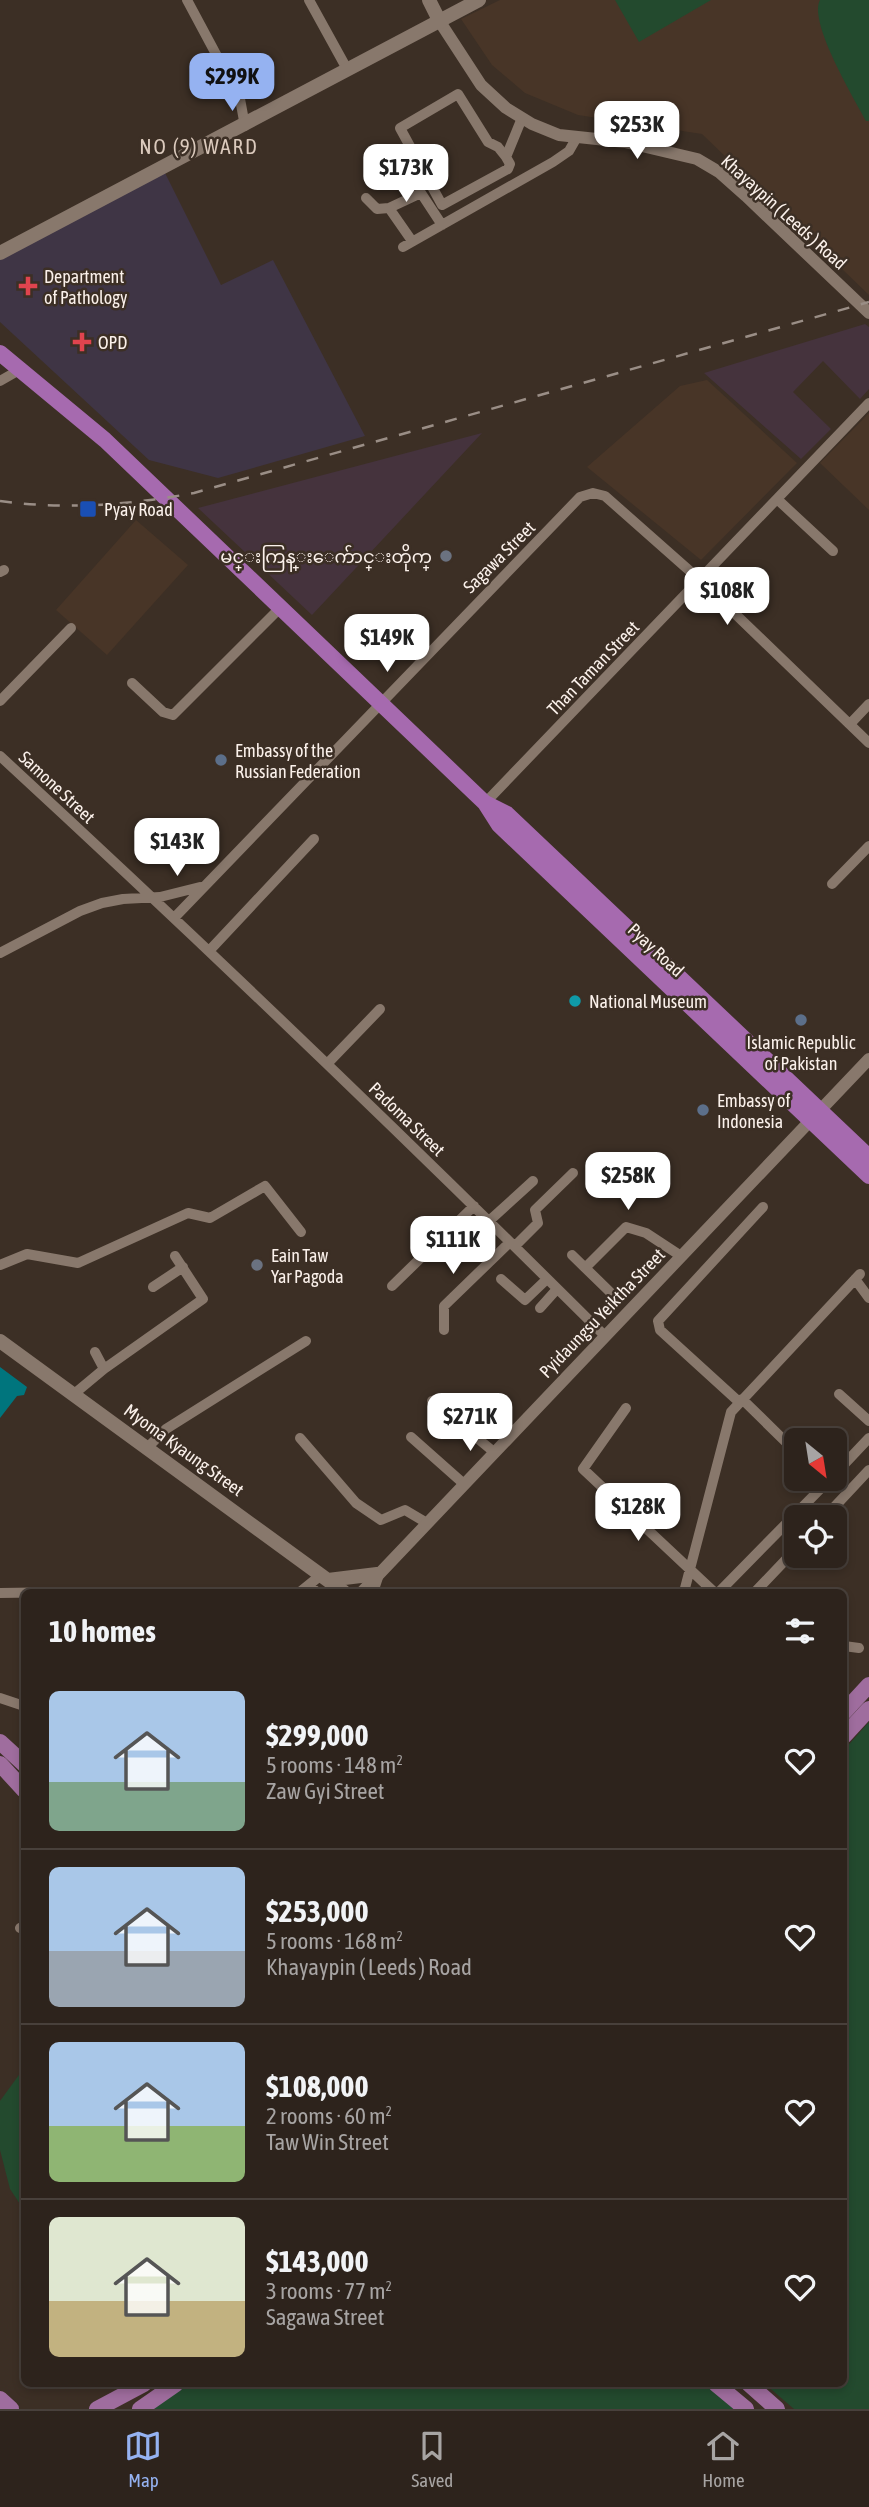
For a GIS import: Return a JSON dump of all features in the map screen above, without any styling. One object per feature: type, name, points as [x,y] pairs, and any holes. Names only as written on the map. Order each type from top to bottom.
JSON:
[{"type":"highway","name":"Pyay Road","points":[[0,353],[88,424],[485,803],[507,814],[815,1116],[869,1176]]},
{"type":"highway","name":"Pyay Road","points":[[815,1116],[869,1157]]},
{"type":"main road","points":[[429,0],[440,22]]},
{"type":"main road","points":[[0,253],[245,126],[479,0]]},
{"type":"main road","name":"Myoma Kyaung Street","points":[[0,1341],[340,1589]]},
{"type":"main road","points":[[325,1578],[377,1574],[372,1589]]},
{"type":"main road","points":[[847,1709],[869,1685]]},
{"type":"main road","points":[[847,1733],[869,1709]]},
{"type":"main road","points":[[0,1742],[21,1757]]},
{"type":"main road","points":[[21,1759],[4,1768],[21,1787]]},
{"type":"main road","points":[[97,2409],[138,2387]]},
{"type":"main road","points":[[112,2409],[148,2387]]},
{"type":"main road","points":[[140,2409],[172,2387]]},
{"type":"main road","points":[[720,2387],[746,2409]]},
{"type":"main road","points":[[752,2387],[777,2409]]},
{"type":"main road","points":[[0,2399],[11,2409]]},
{"type":"street","points":[[187,0],[240,99],[245,126]]},
{"type":"street","points":[[309,0],[347,69]]},
{"type":"street","name":"Khayaypin ( Leeds ) Road","points":[[440,22],[481,85],[523,118],[559,135],[625,142],[697,159],[719,172],[746,196],[869,313]]},
{"type":"street","points":[[458,94],[488,142],[498,147],[506,157],[510,164],[508,169],[442,205],[400,128],[458,94]]},
{"type":"street","points":[[506,157],[523,118]]},
{"type":"street","points":[[389,208],[408,244],[553,162],[569,151],[577,137]]},
{"type":"street","points":[[366,198],[377,209],[389,208],[421,193],[442,225]]},
{"type":"street","points":[[0,381],[21,369]]},
{"type":"street","name":"Than Taman Street","points":[[485,803],[869,402]]},
{"type":"street","name":"Sagawa Street","points":[[175,917],[201,887],[580,497],[593,493],[605,496],[700,580]]},
{"type":"street","points":[[776,499],[833,551]]},
{"type":"street","points":[[700,580],[869,743]]},
{"type":"street","points":[[132,683],[163,712],[173,715],[279,609]]},
{"type":"street","points":[[0,701],[71,628]]},
{"type":"street","points":[[849,724],[869,704]]},
{"type":"street","name":"Samone Street","points":[[0,756],[185,928]]},
{"type":"street","points":[[209,951],[314,839]]},
{"type":"street","points":[[832,884],[869,846]]},
{"type":"street","points":[[0,953],[80,911],[123,899],[154,898],[201,887]]},
{"type":"street","name":"Padoma Street","points":[[185,928],[605,1336]]},
{"type":"street","points":[[327,1064],[380,1009]]},
{"type":"street","name":"Pyidaungsu Yeiktha Street","points":[[364,1589],[869,1059]]},
{"type":"street","points":[[444,1330],[446,1304],[538,1223],[535,1210],[573,1173]]},
{"type":"street","points":[[489,1221],[533,1181]]},
{"type":"street","points":[[0,1265],[27,1254],[78,1263],[188,1213],[210,1218],[265,1186],[301,1232]]},
{"type":"street","points":[[392,1286],[474,1206]]},
{"type":"street","points":[[763,1207],[658,1321],[660,1330],[784,1441]]},
{"type":"street","points":[[586,1267],[626,1227],[646,1233],[681,1256]]},
{"type":"street","points":[[572,1255],[610,1292]]},
{"type":"street","points":[[74,1394],[104,1369],[203,1299],[175,1256]]},
{"type":"street","points":[[153,1287],[183,1267]]},
{"type":"street","points":[[685,1589],[731,1412],[857,1277],[869,1298]]},
{"type":"street","points":[[501,1279],[525,1300],[547,1279]]},
{"type":"street","points":[[540,1308],[557,1289]]},
{"type":"street","points":[[148,1447],[166,1429],[306,1341]]},
{"type":"street","points":[[95,1352],[104,1369]]},
{"type":"street","points":[[839,1394],[869,1421]]},
{"type":"street","points":[[432,1401],[494,1452]]},
{"type":"street","points":[[626,1408],[583,1469],[712,1589]]},
{"type":"street","points":[[411,1437],[464,1484]]},
{"type":"street","points":[[300,1438],[356,1503],[381,1520],[405,1510],[427,1523]]},
{"type":"street","points":[[847,1460],[869,1438]]},
{"type":"street","points":[[836,1505],[869,1469]]},
{"type":"street","points":[[719,1589],[816,1491]]},
{"type":"street","points":[[758,1589],[784,1562]]},
{"type":"street","points":[[313,1589],[325,1578]]},
{"type":"street","points":[[0,1593],[21,1592]]},
{"type":"street","points":[[847,1646],[859,1648]]},
{"type":"street","points":[[0,1698],[21,1705]]},
{"type":"shaded area","points":[[500,0],[869,0],[869,295],[702,134],[578,115],[525,93],[492,65],[461,19]]},
{"type":"shaded area","points":[[165,173],[221,285],[273,260],[365,436],[218,478],[149,460],[0,322],[0,259]]},
{"type":"shaded area","points":[[865,324],[869,327],[869,389],[860,399],[823,361],[793,392],[831,429],[801,459],[704,373]]},
{"type":"shaded area","points":[[707,380],[797,463],[701,560],[587,467],[680,386]]},
{"type":"shaded area","points":[[869,413],[869,510],[820,463]]},
{"type":"shaded area","points":[[482,433],[312,615],[198,508]]},
{"type":"shaded area","points":[[136,520],[188,565],[107,655],[56,610]]},
{"type":"green space","points":[[615,0],[711,0],[639,42]]},
{"type":"green space","points":[[820,0],[869,0],[869,121],[866,121],[826,42],[818,11]]},
{"type":"green space","points":[[869,1722],[869,2409],[794,2409],[768,2387],[847,2387],[847,1747]]},
{"type":"green space","points":[[21,2072],[21,2206],[10,2189],[0,2150],[0,2101]]},
{"type":"green space","points":[[184,2387],[715,2387],[740,2409],[150,2409]]},
{"type":"water","points":[[0,1367],[27,1387],[24,1395],[17,1396],[0,1418]]},
{"type":"railway","points":[[0,501],[73,506],[146,501],[194,493],[869,302]]},
{"type":"place","name":"Department of Pathology","points":[[28,286]]},
{"type":"place","name":"OPD","points":[[82,342]]},
{"type":"place","name":"Pyay Road","points":[[88,509]]},
{"type":"place","name":"မင္းကြန္းေက်ာင္းတိုက္","points":[[446,556]]},
{"type":"place","name":"Embassy of the Russian Federation","points":[[221,760]]},
{"type":"place","name":"National Museum","points":[[575,1001]]},
{"type":"place","name":"Islamic Republic of Pakistan","points":[[801,1020]]},
{"type":"place","name":"Embassy of Indonesia","points":[[703,1110]]},
{"type":"place","name":"Eain Taw Yar Pagoda","points":[[257,1265]]},
{"type":"district","name":"NO (9) WARD","points":[[199,146]]}]
